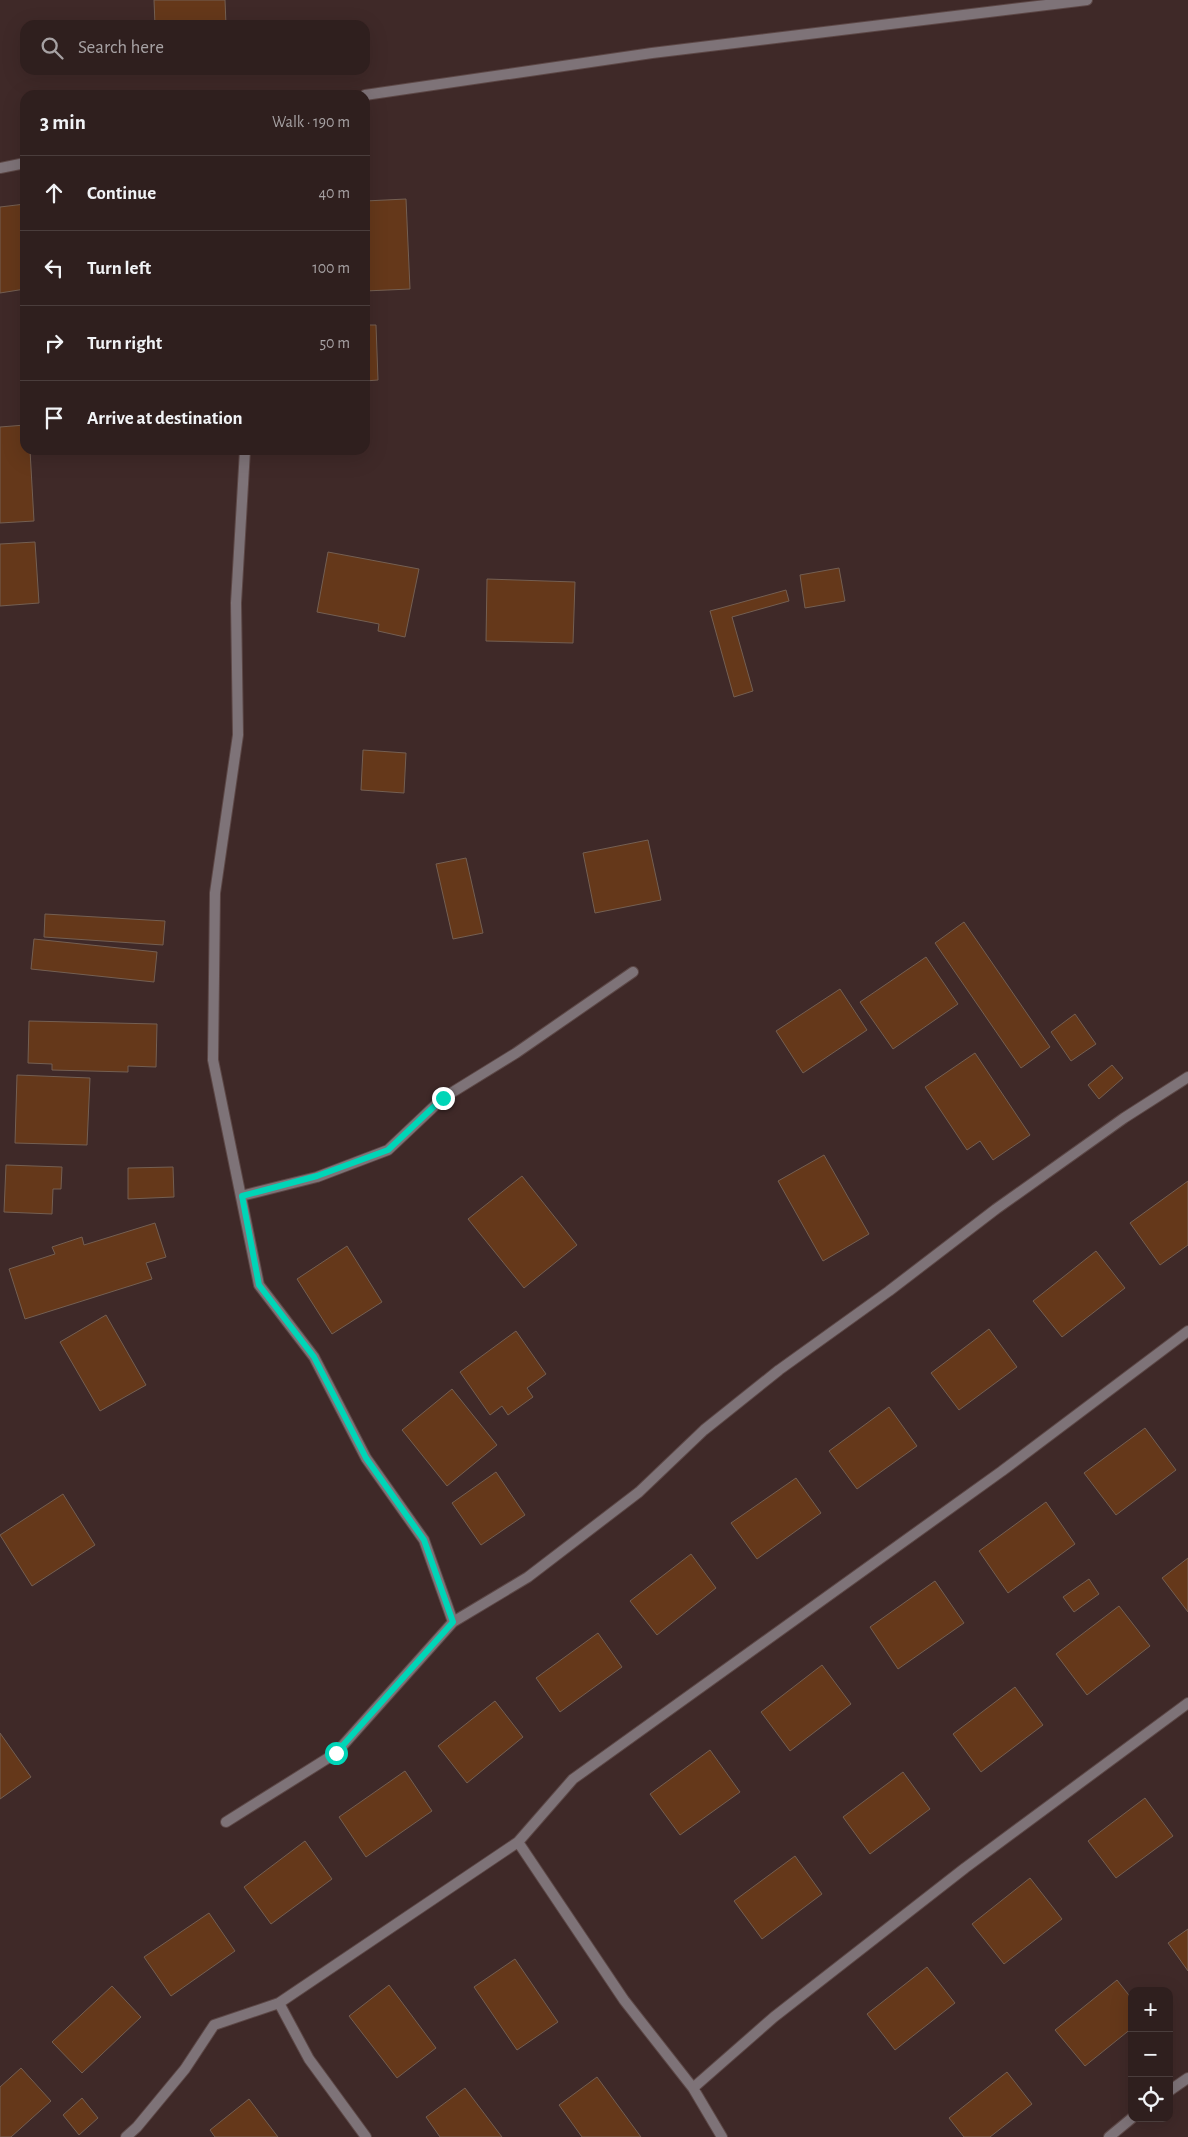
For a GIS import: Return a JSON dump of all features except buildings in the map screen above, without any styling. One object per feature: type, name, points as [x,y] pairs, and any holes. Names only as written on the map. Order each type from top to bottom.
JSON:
[{"type":"street","points":[[370,94],[652,53],[1087,0]]},
{"type":"street","points":[[0,168],[20,164]]},
{"type":"street","points":[[245,455],[236,603],[238,735],[215,893],[213,1060],[259,1285],[314,1357],[366,1458],[424,1540],[453,1622]]},
{"type":"street","points":[[242,1196],[317,1176],[388,1150],[443,1098],[516,1053],[633,972]]},
{"type":"street","points":[[226,1822],[336,1753],[453,1622],[528,1577],[639,1492],[704,1430],[779,1370],[1124,1118],[1188,1077]]},
{"type":"street","points":[[126,2137],[138,2127],[185,2069],[214,2025],[279,2002],[518,1842],[574,1779],[1002,1471],[1188,1331]]},
{"type":"street","points":[[693,2088],[774,2017],[966,1868],[1188,1703]]},
{"type":"street","points":[[518,1842],[624,2000],[693,2088],[722,2137]]},
{"type":"street","points":[[279,2002],[309,2059],[366,2137]]},
{"type":"street","points":[[1173,2089],[1188,2078]]},
{"type":"street","points":[[1109,2137],[1128,2121]]},
{"type":"route","points":[[336,1753],[388,1692],[453,1622],[424,1540],[366,1458],[314,1357],[259,1285],[242,1196],[317,1176],[388,1150],[443,1098]]}]
